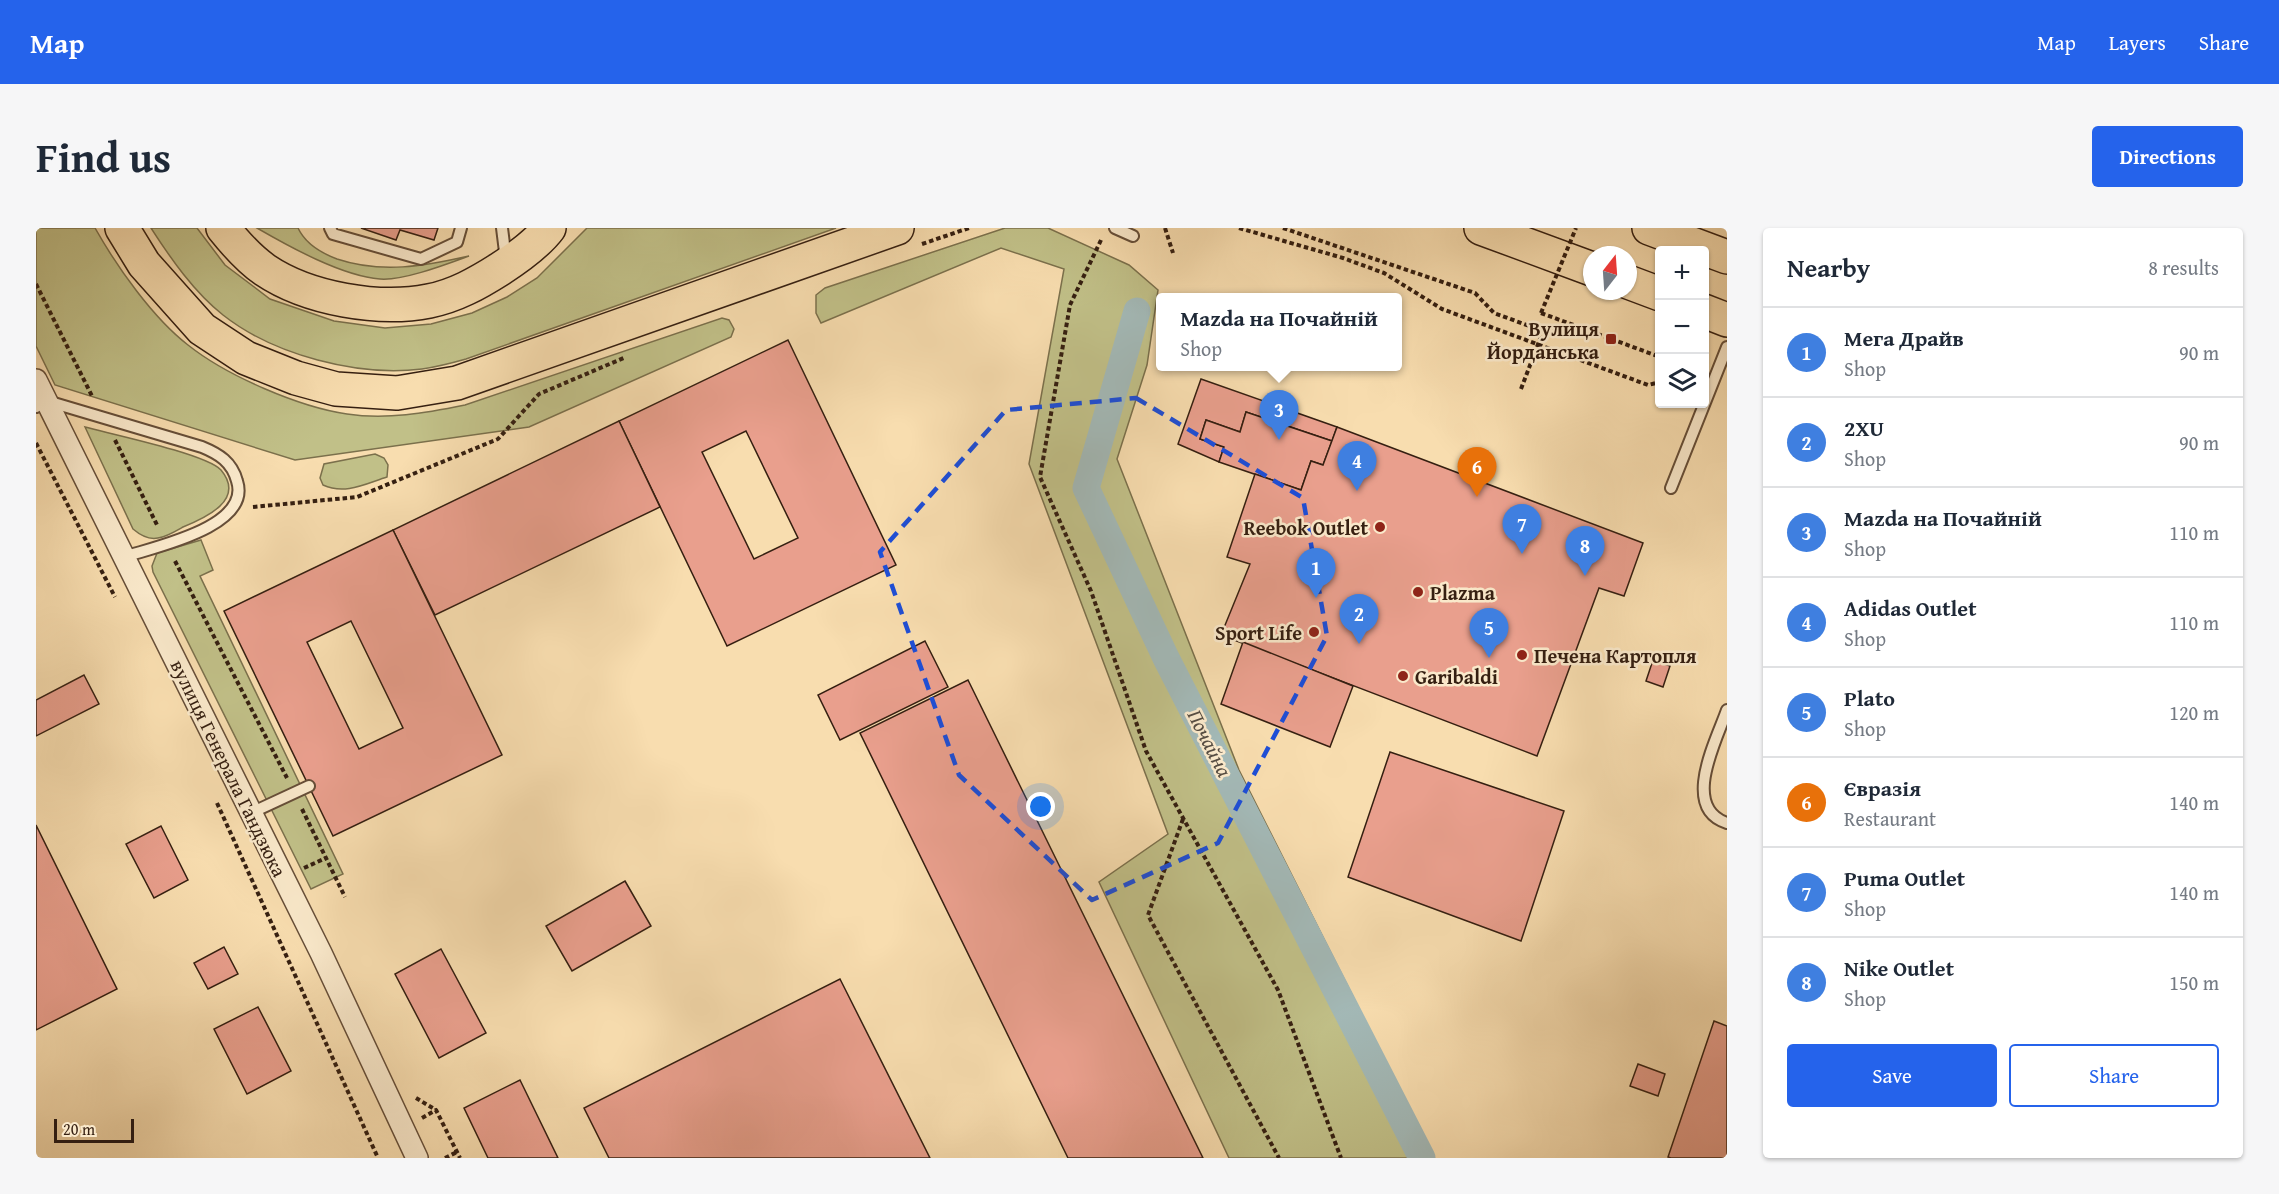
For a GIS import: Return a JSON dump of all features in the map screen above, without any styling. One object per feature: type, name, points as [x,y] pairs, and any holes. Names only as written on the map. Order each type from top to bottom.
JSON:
[{"type":"main road","points":[[122,228],[144,264],[202,329],[246,358],[296,378],[336,388],[397,393],[457,383],[897,228]]},
{"type":"main road","points":[[224,228],[235,243],[265,270],[298,287],[342,300],[385,305],[429,301],[471,287],[507,264],[543,236],[549,228]]},
{"type":"main road","points":[[1461,228],[1533,247]]},
{"type":"main road","points":[[1481,228],[1583,266]]},
{"type":"main road","points":[[1649,228],[1727,257]]},
{"type":"main road","points":[[1637,285],[1655,292]]},
{"type":"main road","points":[[1709,313],[1727,320]]},
{"type":"street","name":"вулиця Генерала Гандзюка","points":[[36,380],[41,404],[124,556],[321,953],[417,1158]]},
{"type":"lane","points":[[330,228],[333,234],[421,259],[457,242],[461,228]]},
{"type":"lane","points":[[502,228],[507,264]]},
{"type":"lane","points":[[1116,228],[1133,236]]},
{"type":"lane","points":[[1671,488],[1727,347]]},
{"type":"lane","points":[[41,404],[103,418],[202,447],[221,455],[235,472],[239,486],[234,509],[210,528],[124,556]]},
{"type":"lane","points":[[1727,710],[1704,778],[1702,794],[1711,812],[1727,823]]},
{"type":"lane","points":[[252,813],[309,786]]},
{"type":"path","points":[[1165,228],[1173,253]]},
{"type":"path","points":[[1239,228],[1343,258],[1384,273],[1442,309],[1648,385],[1655,383]]},
{"type":"path","points":[[1283,228],[1475,293],[1494,313],[1543,331],[1582,329]]},
{"type":"path","points":[[1576,228],[1541,313],[1655,356]]},
{"type":"path","points":[[1102,238],[1070,305],[1040,477],[1091,591],[1146,751],[1278,990],[1341,1158]]},
{"type":"path","points":[[36,284],[345,897]]},
{"type":"path","points":[[1521,389],[1543,331]]},
{"type":"path","points":[[234,509],[357,497],[498,439],[539,394]]},
{"type":"path","points":[[36,443],[120,608]]},
{"type":"path","points":[[215,798],[378,1158]]},
{"type":"path","points":[[1183,819],[1148,915],[1279,1158]]},
{"type":"path","points":[[411,1094],[436,1110],[460,1158]]},
{"type":"path","points":[[403,1128],[436,1110]]},
{"type":"path","points":[[445,1158],[457,1152]]},
{"type":"highlighted area","points":[[1136,398],[1303,498],[1327,636],[1218,843],[1092,900],[959,775],[880,552],[1006,410]]},
{"type":"shaded area","points":[[36,228],[95,228],[114,259],[149,306],[175,334],[204,357],[243,379],[286,397],[307,405],[347,414],[391,416],[465,405],[722,318],[729,320],[734,329],[731,337],[529,427],[295,460],[55,385],[36,346]]},
{"type":"shaded area","points":[[151,228],[197,228],[225,265],[270,299],[334,321],[385,328],[431,324],[472,313],[507,297],[537,278],[587,228],[836,228],[466,359],[427,368],[397,371],[371,370],[318,360],[292,352],[244,329],[223,315],[202,296]]},
{"type":"shaded area","points":[[257,228],[298,228],[314,247],[325,254],[354,264],[403,267],[469,256],[412,275],[380,279],[333,267]]},
{"type":"shaded area","points":[[1005,228],[1048,228],[1129,265],[1158,290],[1147,365],[1117,459],[1239,770],[1434,1158],[1229,1158],[1099,882],[1168,834],[1029,464],[1064,269],[1001,248],[821,323],[816,313],[816,295],[825,288]]},
{"type":"shaded area","points":[[85,427],[178,451],[212,464],[221,470],[227,481],[229,490],[226,499],[202,519],[168,535],[148,538],[141,535],[133,529]]},
{"type":"shaded area","points":[[375,454],[384,458],[388,465],[387,477],[347,489],[323,485],[320,478],[324,464]]},
{"type":"shaded area","points":[[201,540],[213,570],[200,576],[343,874],[311,889],[153,572],[152,566],[157,553]]},
{"type":"building","points":[[361,228],[438,228],[434,240],[400,230],[396,240]]},
{"type":"building","points":[[788,340],[896,565],[727,646],[619,421]],"holes":[[[746,431],[798,538],[754,559],[702,452]]]},
{"type":"building","points":[[1201,379],[1337,427],[1332,441],[1246,412],[1240,432],[1206,420],[1200,439],[1224,447],[1219,462],[1178,444]]},
{"type":"building","points":[[1246,412],[1332,441],[1323,465],[1311,461],[1301,490],[1219,462],[1224,447],[1200,439],[1206,420],[1240,432]]},
{"type":"building","points":[[619,421],[660,507],[435,615],[393,530]]},
{"type":"building","name":"Plazma","points":[[1337,427],[1643,543],[1624,596],[1599,588],[1537,756],[1221,635],[1250,564],[1227,557],[1255,474],[1301,490],[1311,461],[1323,465]]},
{"type":"building","points":[[393,530],[502,755],[333,836],[224,611]],"holes":[[[351,621],[403,728],[359,749],[307,642]]]},
{"type":"building","points":[[925,641],[948,687],[840,740],[818,695]]},
{"type":"building","points":[[1243,642],[1353,686],[1330,747],[1221,704]]},
{"type":"building","points":[[1653,660],[1670,666],[1663,687],[1646,681]]},
{"type":"building","points":[[84,675],[99,704],[36,736],[36,700]]},
{"type":"building","points":[[968,680],[1203,1158],[1068,1158],[860,733]]},
{"type":"building","points":[[1390,752],[1564,811],[1521,941],[1348,877]]},
{"type":"building","points":[[36,825],[117,989],[36,1030]]},
{"type":"building","points":[[161,826],[188,880],[154,898],[126,844]]},
{"type":"building","points":[[625,881],[651,926],[572,971],[546,926]]},
{"type":"building","points":[[224,947],[238,974],[208,989],[194,963]]},
{"type":"building","points":[[441,949],[486,1033],[439,1058],[395,974]]},
{"type":"building","points":[[840,979],[930,1158],[609,1158],[584,1108]]},
{"type":"building","points":[[258,1007],[291,1071],[247,1094],[214,1029]]},
{"type":"building","points":[[1714,1021],[1727,1026],[1727,1158],[1671,1158],[1668,1157]]},
{"type":"building","points":[[1638,1064],[1665,1074],[1658,1096],[1630,1086]]},
{"type":"building","points":[[520,1080],[558,1158],[488,1158],[464,1108]]},
{"type":"waterway","name":"Почайна","points":[[1137,311],[1086,488],[1166,658],[1422,1158]]},
{"type":"place","name":"Вулиця Йорданська","points":[[1611,339]]},
{"type":"place","name":"Mazda на Почайній","points":[[1279,440]]},
{"type":"place","name":"Adidas Outlet","points":[[1357,491]]},
{"type":"place","name":"Євразія","points":[[1477,497]]},
{"type":"place","name":"Reebok Outlet","points":[[1380,527]]},
{"type":"place","name":"Puma Outlet","points":[[1522,554]]},
{"type":"place","name":"Nike Outlet","points":[[1585,576]]},
{"type":"place","name":"Plazma","points":[[1418,592]]},
{"type":"place","name":"Мега Драйв","points":[[1316,598]]},
{"type":"place","name":"Sport Life","points":[[1314,632]]},
{"type":"place","name":"2XU","points":[[1359,644]]},
{"type":"place","name":"Печена Картопля","points":[[1522,655]]},
{"type":"place","name":"Plato","points":[[1489,658]]},
{"type":"place","name":"Garibaldi","points":[[1403,676]]}]
